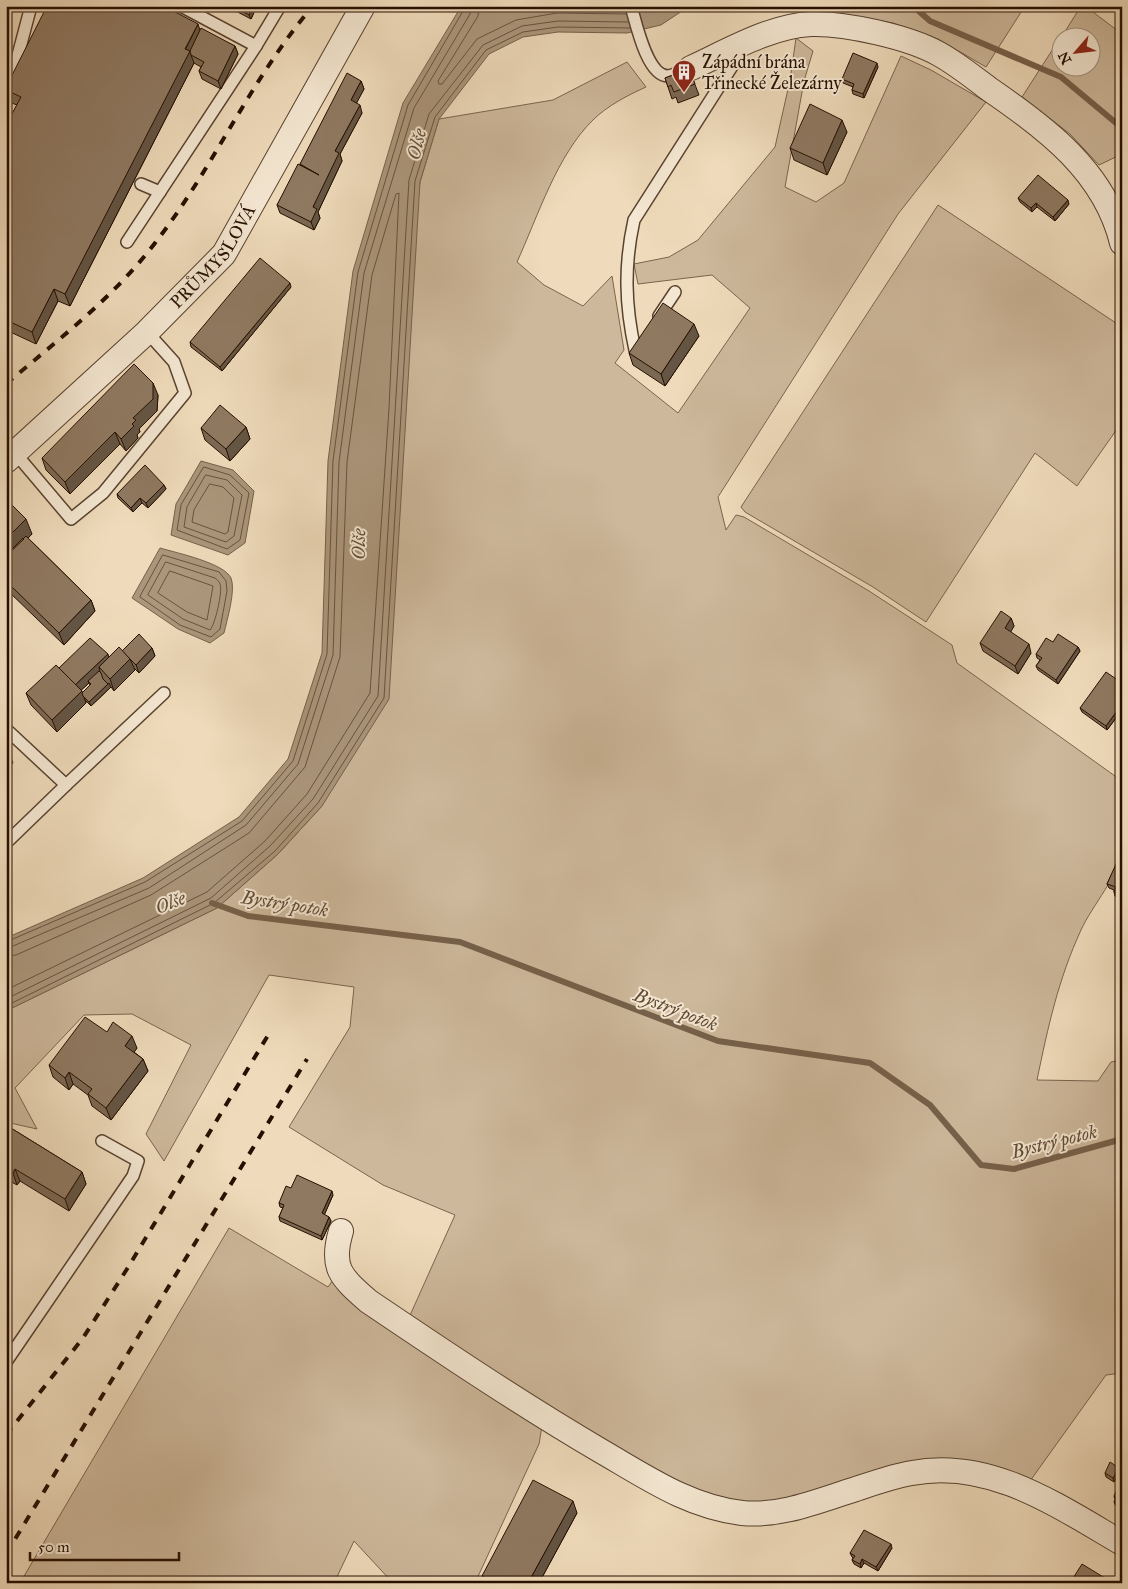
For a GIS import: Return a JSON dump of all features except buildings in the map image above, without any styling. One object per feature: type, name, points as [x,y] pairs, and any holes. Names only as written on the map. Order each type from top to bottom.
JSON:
[{"type":"street","name":"PRŮMYSLOVÁ","points":[[11,458],[148,332],[224,254],[362,6]]},
{"type":"street","points":[[690,68],[771,31],[810,24],[837,25],[882,34],[938,54],[1024,113],[1077,161],[1106,199],[1122,243]]},
{"type":"street","points":[[341,1231],[334,1252],[338,1268],[350,1285],[368,1301],[537,1414],[662,1487],[691,1501],[710,1508],[744,1513],[772,1512],[795,1508],[914,1472],[951,1470],[994,1477],[1032,1492],[1122,1543]]},
{"type":"lane","points":[[6,90],[17,59],[31,6]]},
{"type":"lane","points":[[181,6],[256,46]]},
{"type":"lane","points":[[128,242],[280,6]]},
{"type":"lane","points":[[631,6],[647,56],[658,72],[668,76],[690,68]]},
{"type":"lane","points":[[635,350],[629,321],[626,279],[627,250],[634,220],[748,43]]},
{"type":"lane","points":[[141,184],[160,192]]},
{"type":"lane","points":[[628,361],[675,292]]},
{"type":"lane","points":[[11,458],[71,519],[103,493],[185,392],[174,362],[148,332]]},
{"type":"lane","points":[[6,843],[164,693]]},
{"type":"lane","points":[[6,729],[66,785]]},
{"type":"lane","points":[[6,1362],[133,1176],[138,1161],[102,1140]]},
{"type":"shaded area","points":[[825,6],[1025,6],[986,67],[938,39],[893,23],[818,10]]},
{"type":"shaded area","points":[[1081,6],[1085,6],[1122,34],[1122,154],[1099,165],[1070,134],[1022,97],[1050,54],[1050,78],[1100,78],[1100,28],[1067,28]]},
{"type":"shaded area","points":[[796,38],[813,51],[804,81],[785,187],[816,202],[844,183],[901,56],[931,70],[986,102],[898,214],[718,497],[726,530],[736,515],[744,517],[869,591],[952,645],[957,663],[1122,781],[1123,832],[1120,860],[1110,881],[1086,920],[1066,967],[1050,1022],[1037,1080],[1098,1081],[1111,1062],[1122,1060],[1122,1373],[1106,1375],[1030,1481],[999,1471],[763,1506],[716,1502],[662,1482],[407,1322],[455,1215],[383,1185],[289,1127],[350,1027],[354,987],[269,975],[164,1161],[146,1134],[191,1045],[132,1014],[84,1015],[15,1088],[37,1129],[6,1122],[6,1011],[217,908],[278,854],[322,806],[420,182],[439,119],[553,100],[627,62],[646,87],[625,97],[605,110],[580,134],[549,187],[517,262],[544,285],[583,306],[612,276],[624,350],[615,363],[678,413],[750,308],[712,275],[638,284],[634,264],[669,257],[698,240],[775,147],[790,80]]},
{"type":"shaded area","points":[[938,205],[1119,325],[1122,422],[1077,486],[1035,453],[926,622],[873,587],[745,512],[741,507]]},
{"type":"shaded area","points":[[229,1228],[328,1287],[333,1280],[542,1426],[539,1444],[475,1583],[393,1583],[354,1541],[334,1583],[20,1583]]},
{"type":"shaded area","points":[[739,1578],[795,1579],[811,1583],[736,1583]]},
{"type":"water","name":"Olše","points":[[464,6],[708,6],[682,11],[661,25],[627,33],[558,32],[523,37],[489,54],[439,119],[420,182],[389,699],[322,806],[278,854],[217,908],[6,1011],[6,938],[143,878],[239,817],[288,759],[322,653],[328,461],[353,271],[403,103],[459,10]]},
{"type":"water","points":[[201,461],[233,470],[254,491],[245,543],[228,555],[171,535],[176,504]]},
{"type":"water","points":[[160,548],[210,563],[227,573],[231,578],[232,597],[224,633],[210,643],[178,629],[132,598]]},
{"type":"waterway","points":[[913,6],[930,21],[1061,77],[1122,128]]},
{"type":"waterway","name":"Bystrý potok","points":[[212,903],[248,916],[460,942],[718,1041],[870,1063],[930,1105],[981,1165],[1014,1169],[1122,1139]]},
{"type":"railway","points":[[6,384],[104,300],[139,263],[176,215],[270,63],[313,6]]},
{"type":"railway","points":[[6,1435],[83,1338],[127,1269],[270,1032]]},
{"type":"railway","points":[[6,1554],[307,1059]]},
{"type":"place","name":"Zápádní brána Třinecké Železárny","points":[[684,93]]}]
